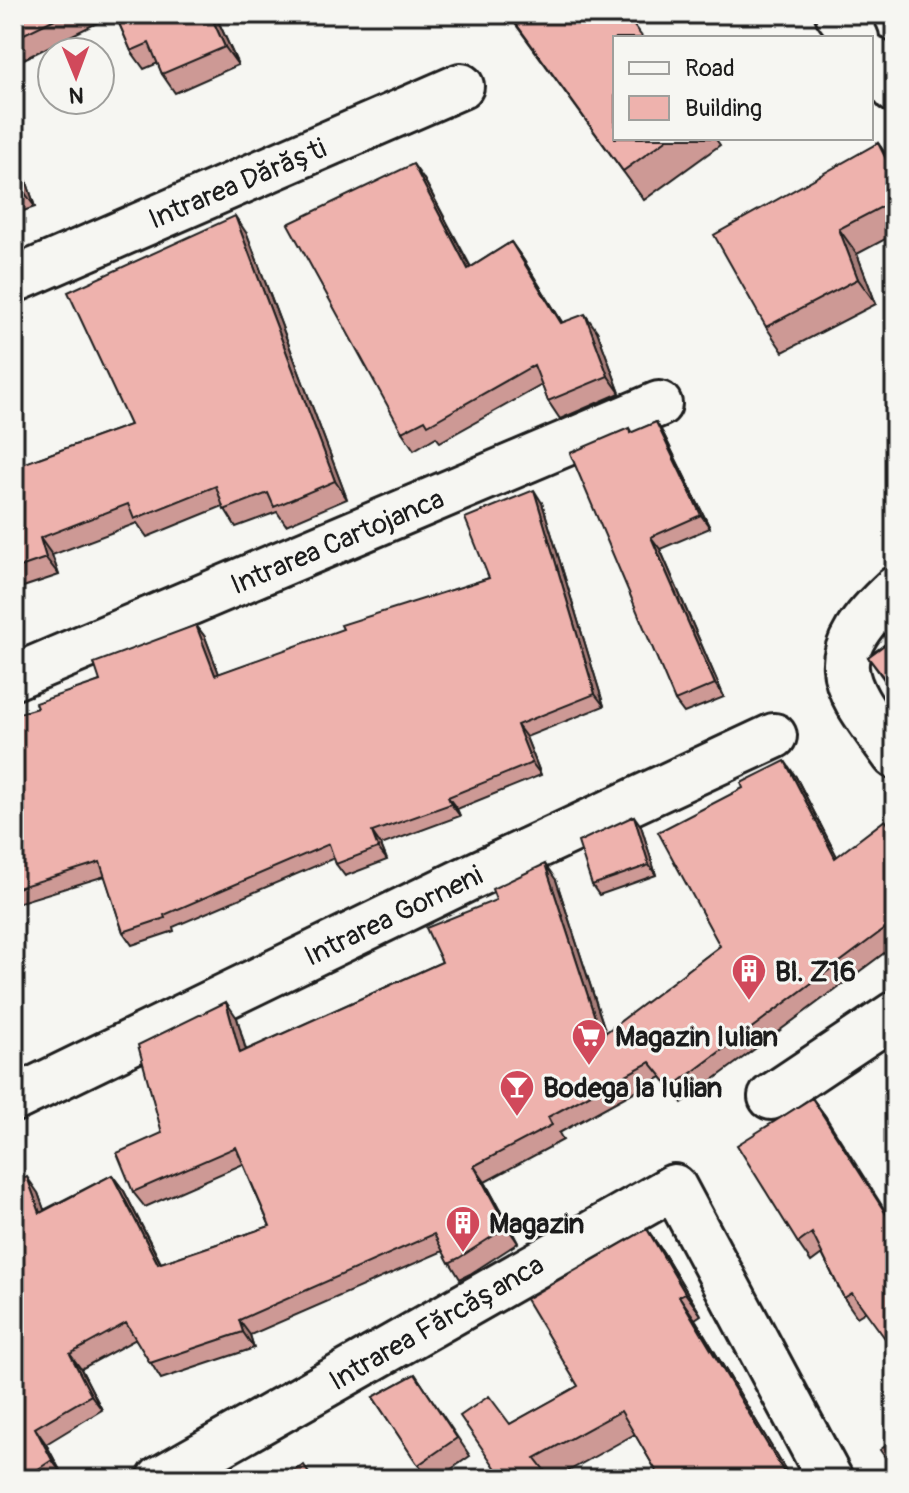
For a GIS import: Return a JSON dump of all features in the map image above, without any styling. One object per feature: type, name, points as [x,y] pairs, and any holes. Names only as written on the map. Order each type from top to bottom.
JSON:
[{"type":"street","points":[[838,14],[854,36]]},
{"type":"street","points":[[873,61],[895,90]]},
{"type":"street","name":"Intrarea Dărăști","points":[[14,280],[461,86]]},
{"type":"street","name":"Intrarea Cartojanca","points":[[14,677],[659,404]]},
{"type":"street","points":[[895,589],[866,616],[854,635],[846,656],[846,679],[856,701],[895,756]]},
{"type":"street","name":"Intrarea Gorneni","points":[[14,1099],[456,884],[774,736]]},
{"type":"street","points":[[771,1097],[895,1014]]},
{"type":"street","name":"Intrarea Fărcășanca","points":[[160,1479],[674,1187],[830,1479]]},
{"type":"building","points":[[14,14],[65,14],[14,39]]},
{"type":"building","points":[[115,14],[210,14],[225,47],[162,74],[149,43],[131,51]]},
{"type":"building","points":[[509,14],[625,14],[642,36],[613,36],[613,140],[666,140],[623,171]]},
{"type":"building","points":[[878,143],[895,177],[895,200],[839,229],[858,279],[766,327],[714,235]]},
{"type":"building","points":[[14,163],[22,189],[14,192]]},
{"type":"building","points":[[413,164],[468,269],[511,242],[561,323],[585,314],[608,376],[548,401],[534,365],[428,425],[425,420],[402,432],[288,224]]},
{"type":"building","points":[[235,216],[335,481],[274,507],[268,493],[224,510],[216,486],[134,519],[128,504],[40,538],[46,558],[14,569],[14,467],[130,425],[68,292]]},
{"type":"building","points":[[656,422],[701,515],[651,537],[715,684],[675,701],[570,453],[629,428],[630,433]]},
{"type":"building","points":[[534,490],[595,694],[517,725],[532,763],[448,797],[451,804],[372,832],[378,848],[336,864],[329,844],[164,915],[165,918],[123,932],[100,862],[14,889],[14,715],[37,708],[35,703],[100,681],[94,663],[196,625],[215,675],[343,629],[341,625],[489,578],[465,518]]},
{"type":"building","points":[[895,637],[895,692],[868,657]]},
{"type":"building","points":[[785,761],[835,858],[885,820],[895,833],[895,921],[671,1088],[650,1062],[548,1117],[552,1125],[474,1166],[507,1227],[459,1258],[449,1263],[434,1234],[239,1320],[243,1332],[150,1363],[126,1323],[70,1354],[91,1395],[35,1428],[52,1460],[23,1479],[14,1479],[14,1181],[27,1177],[40,1213],[112,1175],[158,1264],[270,1226],[236,1147],[133,1192],[117,1153],[162,1133],[138,1045],[226,1002],[240,1053],[442,962],[426,928],[496,900],[492,889],[545,864],[601,1036],[720,946],[658,832],[743,788],[741,783]]},
{"type":"building","points":[[634,816],[649,865],[592,885],[578,842]]},
{"type":"building","points":[[812,1098],[895,1228],[895,1352],[852,1293],[844,1298],[812,1233],[798,1243],[737,1145]]},
{"type":"building","points":[[647,1229],[685,1293],[679,1296],[788,1479],[661,1479],[621,1411],[535,1458],[551,1479],[503,1479],[460,1416],[489,1396],[510,1424],[578,1386],[526,1299]]},
{"type":"building","points":[[415,1374],[457,1438],[418,1465],[373,1397]]},
{"type":"building","points":[[895,1439],[895,1471],[880,1450]]},
{"type":"building","points":[[304,1465],[312,1479],[279,1479]]},
{"type":"place","name":"Bl. Z16","points":[[749,1002]]},
{"type":"place","name":"Magazin Iulian","points":[[589,1067]]},
{"type":"place","name":"Bodega la Iulian","points":[[517,1118]]},
{"type":"place","name":"Magazin","points":[[463,1254]]}]
